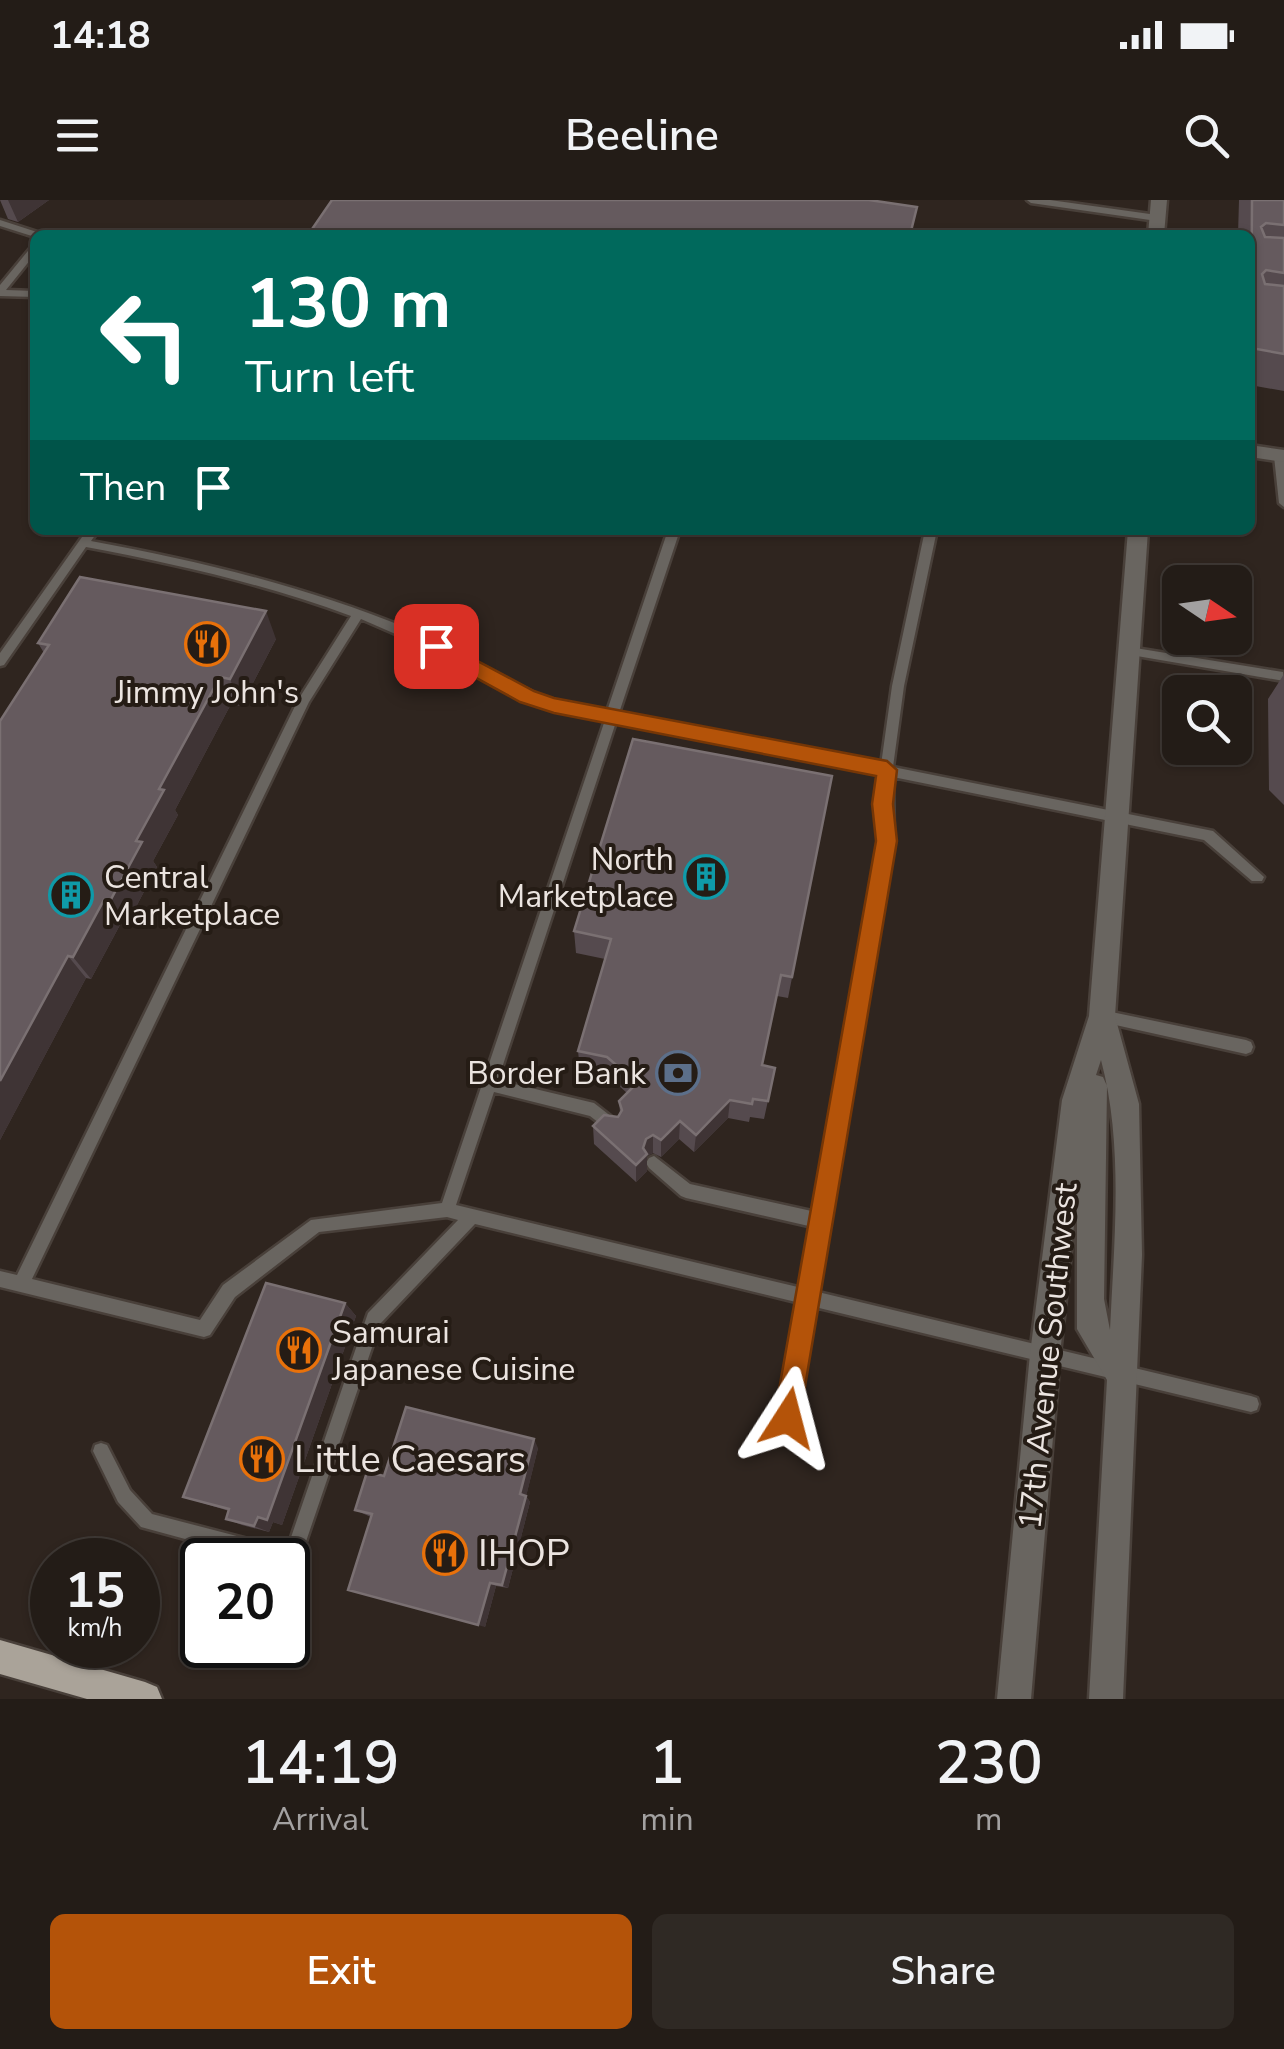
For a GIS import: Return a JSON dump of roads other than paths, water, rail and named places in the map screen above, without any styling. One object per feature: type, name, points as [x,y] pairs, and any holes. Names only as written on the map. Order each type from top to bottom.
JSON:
[{"type":"main road","points":[[0,1657],[145,1699]]},
{"type":"street","points":[[1255,452],[1282,456]]},
{"type":"street","name":"17th Avenue Southwest","points":[[1014,1699],[1045,1354],[1075,1100],[1102,1016],[1138,535]]},
{"type":"street","points":[[1102,1016],[1091,1114],[1089,1299],[1092,1330],[1121,1375],[1106,1699]]},
{"type":"lane","points":[[1031,200],[1158,218]]},
{"type":"lane","points":[[0,223],[30,233]]},
{"type":"lane","points":[[0,292],[30,254]]},
{"type":"lane","points":[[0,292],[30,294]]},
{"type":"lane","points":[[1282,456],[1284,503]]},
{"type":"lane","points":[[0,662],[89,535]]},
{"type":"lane","points":[[447,1210],[672,535]]},
{"type":"lane","points":[[788,1418],[886,841],[883,804],[887,770],[930,535]]},
{"type":"lane","points":[[83,543],[213,568],[286,587],[360,613],[458,658],[528,697],[1208,835],[1256,877]]},
{"type":"lane","points":[[21,1284],[304,700],[360,613]]},
{"type":"lane","points":[[1128,651],[1283,677]]},
{"type":"lane","points":[[1102,1016],[1246,1047]]},
{"type":"lane","points":[[488,1084],[594,1110],[612,1126]]},
{"type":"lane","points":[[654,1163],[686,1191],[821,1221]]},
{"type":"lane","points":[[0,1279],[204,1329],[229,1291],[316,1225],[447,1210],[1251,1404]]},
{"type":"lane","points":[[101,1451],[124,1496],[148,1520],[292,1559],[374,1319],[472,1216]]},
{"type":"place","name":"Jimmy John's","points":[[207,644]]},
{"type":"place","name":"North Marketplace","points":[[706,877]]},
{"type":"place","name":"Central Marketplace","points":[[71,895]]},
{"type":"place","name":"Border Bank","points":[[678,1073]]},
{"type":"place","name":"Samurai Japanese Cuisine","points":[[299,1350]]},
{"type":"place","name":"Little Caesars","points":[[262,1459]]},
{"type":"place","name":"IHOP","points":[[445,1553]]}]
